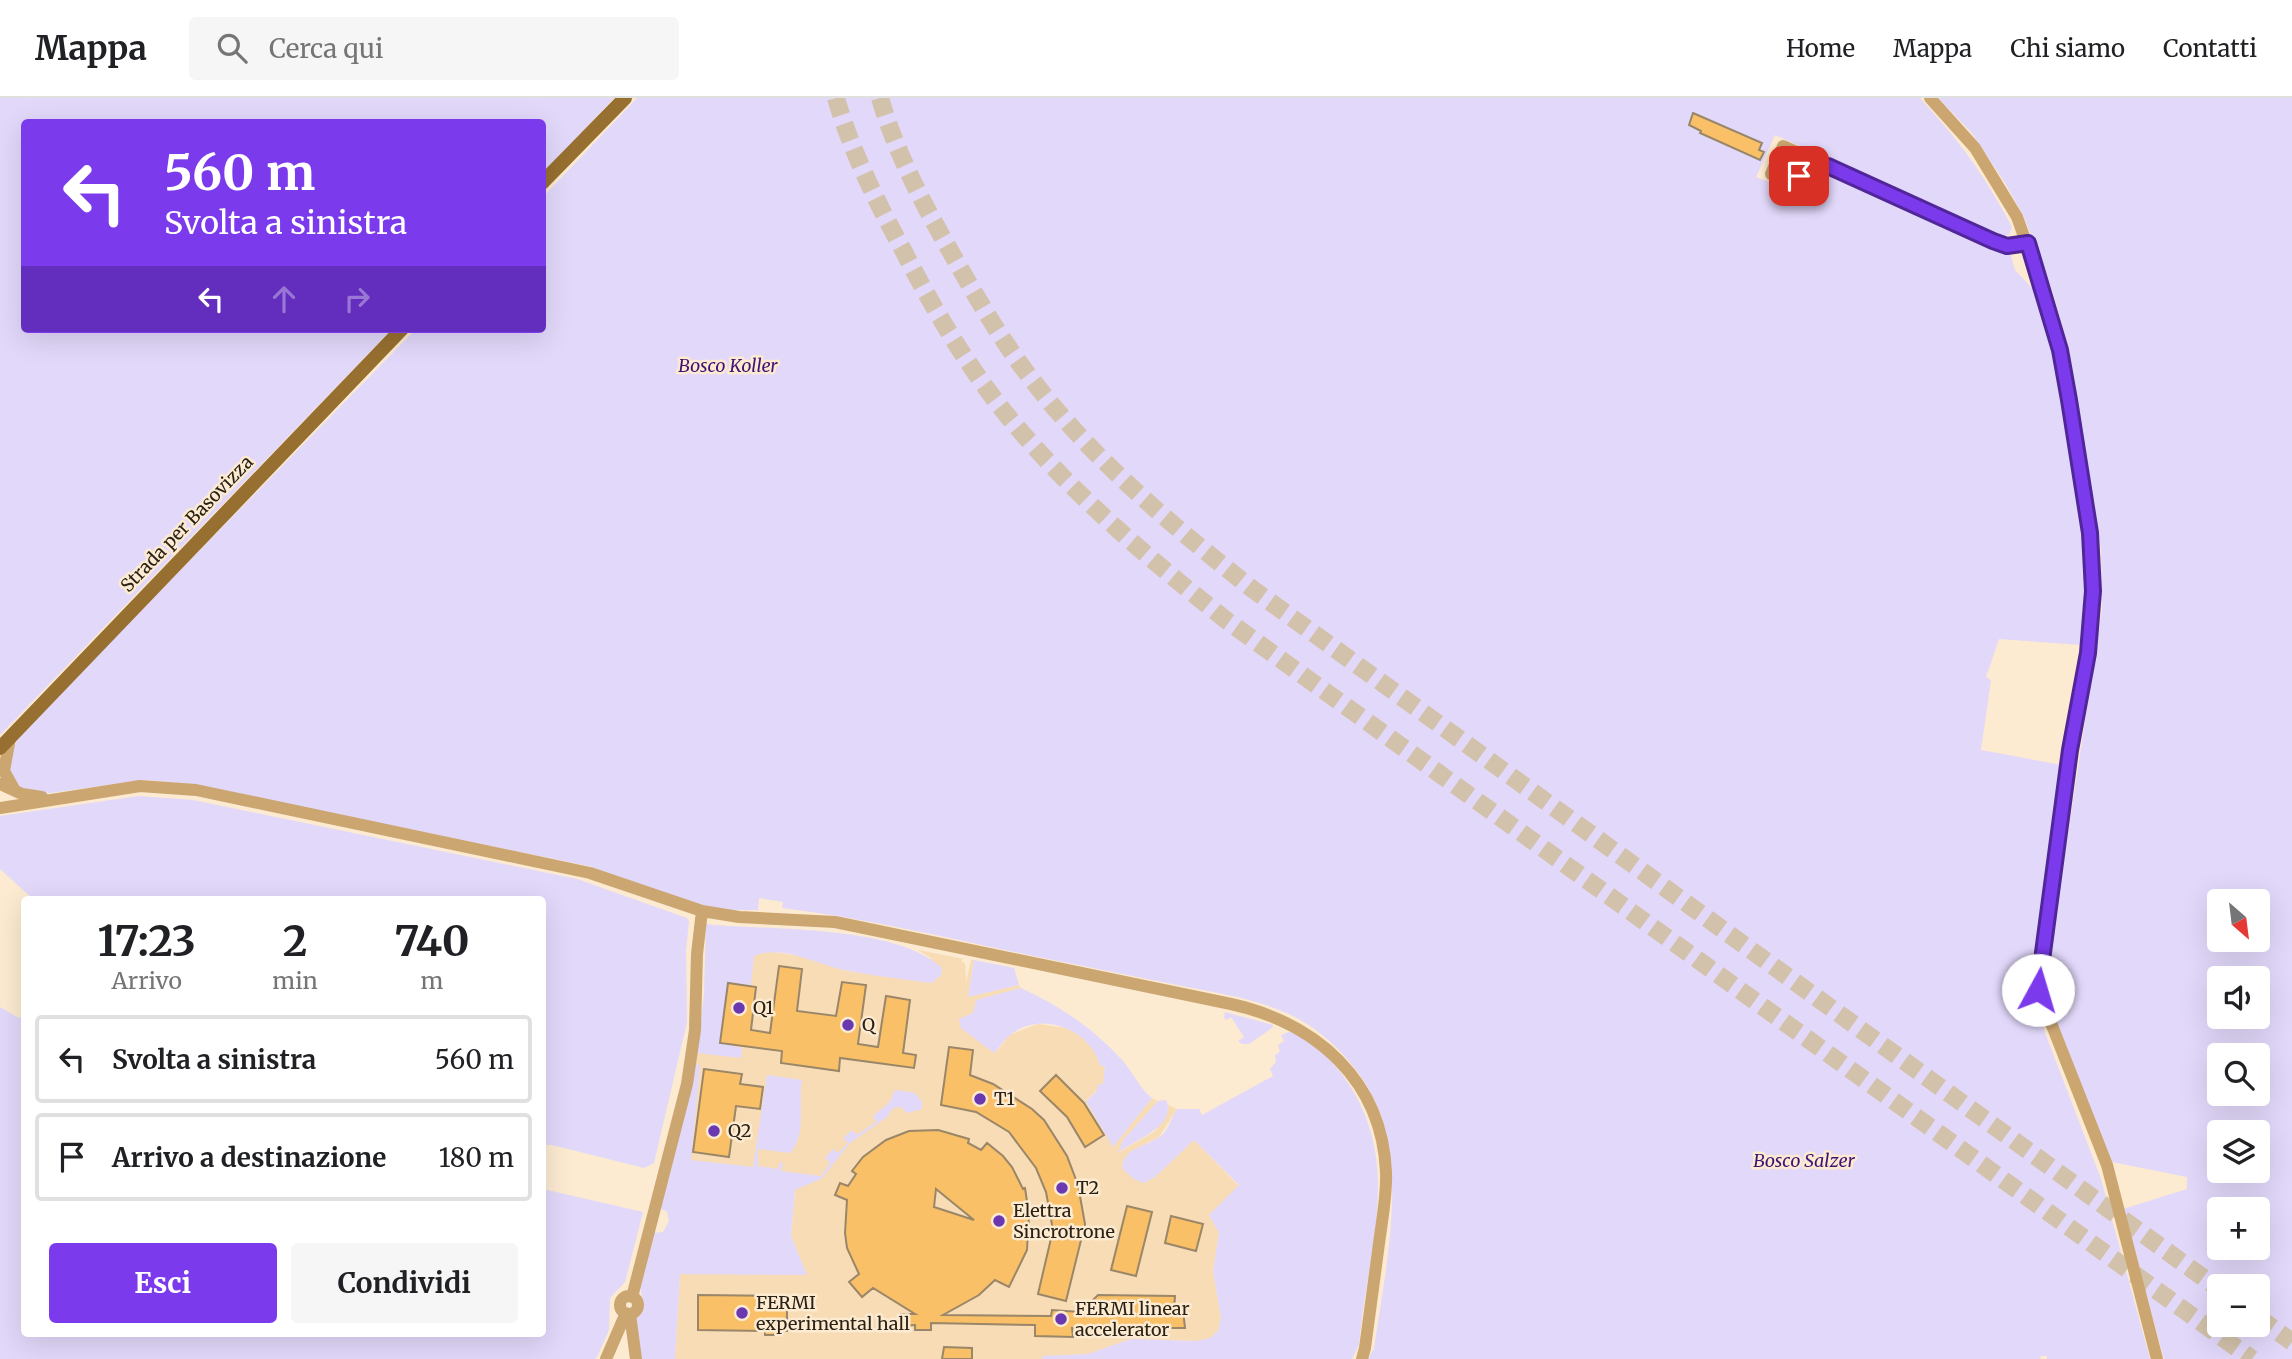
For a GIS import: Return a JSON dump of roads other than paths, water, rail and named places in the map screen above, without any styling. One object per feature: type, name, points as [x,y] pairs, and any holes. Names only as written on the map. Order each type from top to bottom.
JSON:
[{"type":"main road","points":[[546,179],[625,98]]},
{"type":"main road","name":"Strada per Basovizza","points":[[5,743],[398,333]]},
{"type":"street","points":[[1930,98],[1975,148],[2005,194],[2028,243],[2057,339],[2067,387],[2090,533],[2093,591],[2089,642],[2070,750],[2038,990],[2107,1165],[2157,1359]]},
{"type":"street","points":[[1828,166],[1993,241],[2007,246],[2028,243]]},
{"type":"street","points":[[5,743],[3,765],[14,790]]},
{"type":"street","points":[[0,783],[33,797],[74,795]]},
{"type":"street","points":[[0,808],[141,786],[196,790],[577,870],[702,911],[739,917],[835,922],[1250,1008],[1300,1028],[1328,1048],[1352,1075],[1372,1111],[1382,1141],[1386,1185],[1362,1359]]},
{"type":"street","points":[[606,1359],[628,1314],[636,1311],[638,1304],[632,1297],[689,1071],[697,1009],[697,954],[702,911]]},
{"type":"street","points":[[628,1314],[636,1359]]},
{"type":"tunnel","points":[[836,98],[849,137],[874,194],[950,334],[1006,414],[1057,471],[1111,523],[1226,620],[2252,1359]]},
{"type":"tunnel","points":[[880,98],[893,137],[919,193],[1009,349],[1082,438],[1164,516],[1251,588],[2207,1280]]},
{"type":"tunnel","points":[[2270,1326],[2292,1342]]},
{"type":"place","name":"Q1","points":[[739,1008]]},
{"type":"place","name":"Q","points":[[848,1025]]},
{"type":"place","name":"T1","points":[[980,1099]]},
{"type":"place","name":"Q2","points":[[714,1131]]},
{"type":"place","name":"T2","points":[[1062,1188]]},
{"type":"place","name":"Elettra Sincrotrone","points":[[999,1221]]},
{"type":"place","name":"FERMI experimental hall","points":[[742,1313]]},
{"type":"place","name":"FERMI linear accelerator","points":[[1061,1319]]},
{"type":"park label","name":"Bosco Koller","points":[[728,366]]},
{"type":"park label","name":"Bosco Salzer","points":[[1804,1161]]}]
